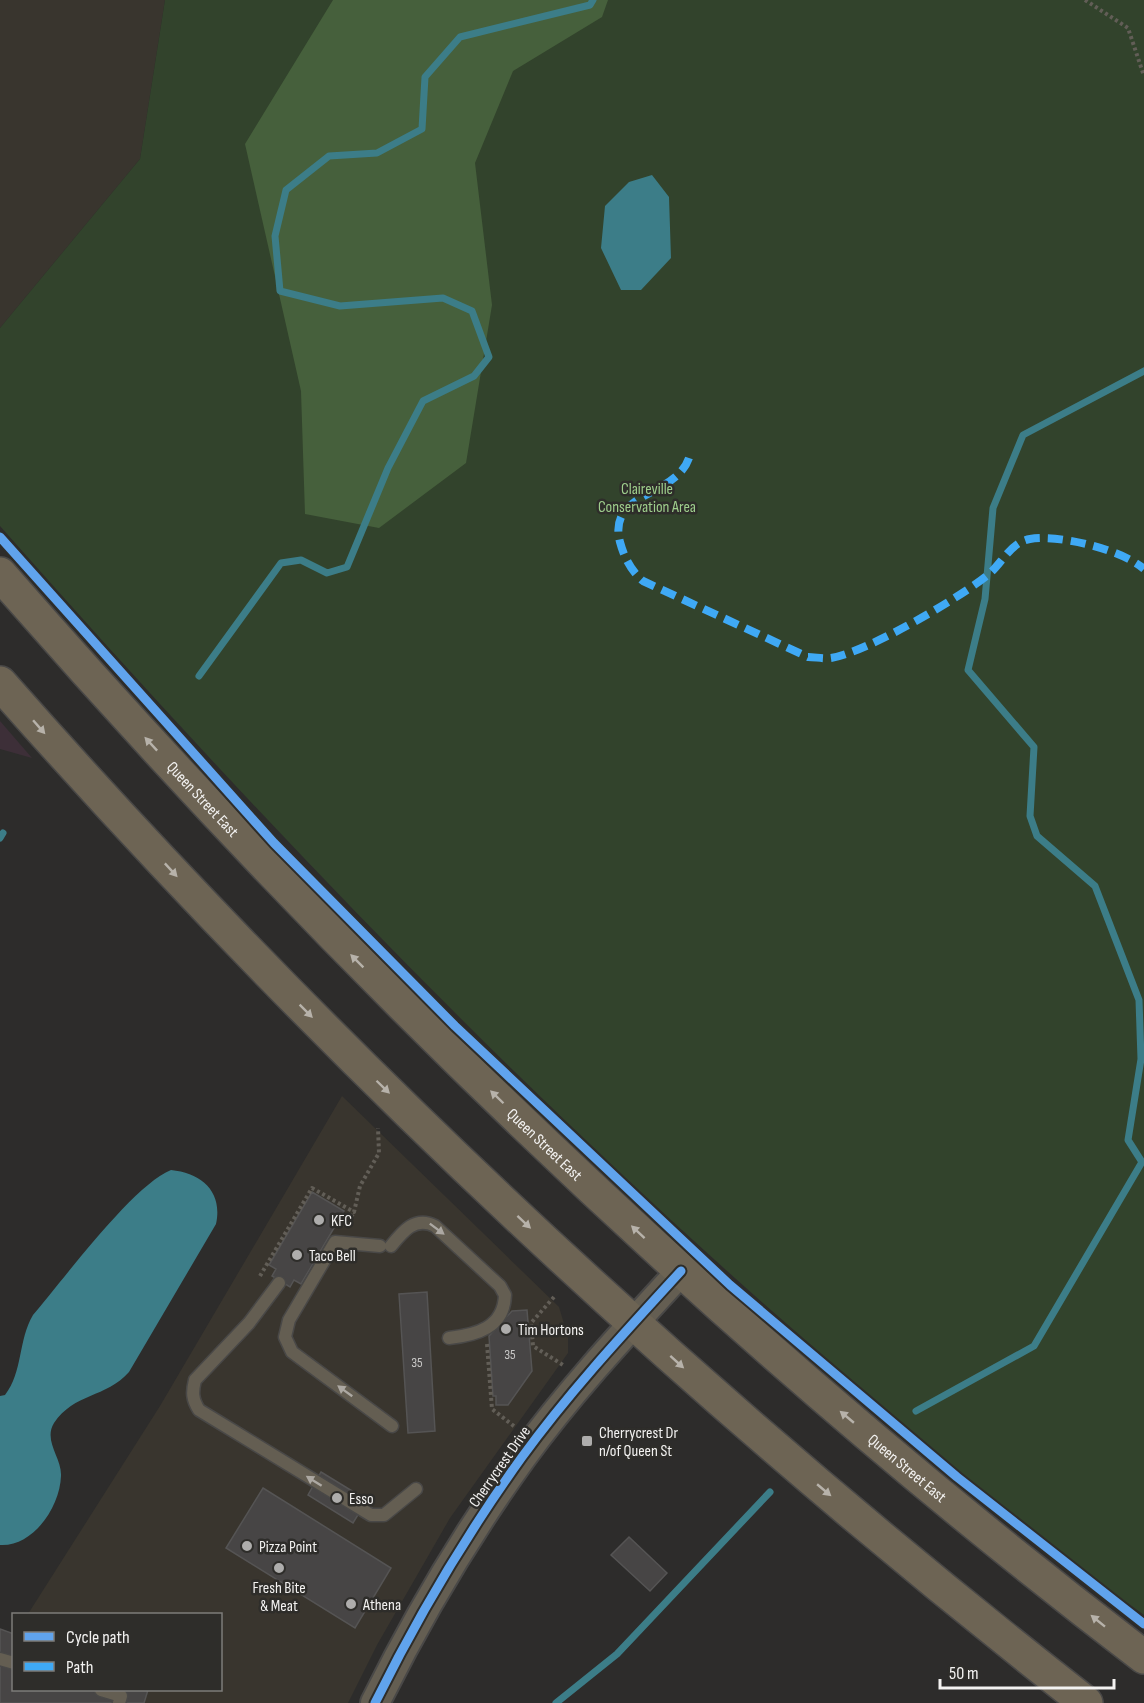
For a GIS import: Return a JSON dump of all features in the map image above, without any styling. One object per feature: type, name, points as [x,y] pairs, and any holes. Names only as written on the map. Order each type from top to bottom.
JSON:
[{"type":"main road","name":"Queen Street East","points":[[0,574],[143,735],[315,918],[442,1046],[681,1271],[843,1413],[1144,1657]]},
{"type":"main road","points":[[0,683],[92,787],[333,1039],[468,1169],[634,1323],[782,1455],[935,1583],[1086,1703]]},
{"type":"street","name":"Cherrycrest Drive","points":[[375,1703],[437,1589],[487,1508],[553,1418],[681,1271]]},
{"type":"lane","points":[[392,1426],[292,1352],[285,1337],[289,1320],[335,1242],[385,1246],[416,1223],[426,1222],[435,1226],[500,1286],[505,1296],[501,1315],[476,1335],[449,1338]]},
{"type":"lane","points":[[279,1282],[249,1323],[213,1358],[195,1380],[192,1392],[199,1410],[371,1515],[384,1515],[416,1489]]},
{"type":"lane","points":[[107,1691],[121,1696],[119,1703]]},
{"type":"path","points":[[1085,0],[1128,28],[1144,76]]},
{"type":"path","points":[[345,1228],[354,1212],[360,1186],[376,1162],[378,1128]]},
{"type":"path","points":[[258,1279],[312,1188],[354,1212]]},
{"type":"path","points":[[554,1297],[531,1323],[533,1346],[563,1365]]},
{"type":"path","points":[[487,1341],[492,1409],[516,1427]]},
{"type":"shaded area","points":[[0,0],[165,0],[140,159],[0,328]]},
{"type":"shaded area","points":[[0,721],[32,758],[0,749]]},
{"type":"shaded area","points":[[342,1096],[559,1307],[568,1337],[568,1353],[450,1518],[377,1645],[348,1703],[144,1703],[148,1691],[222,1691],[222,1613],[29,1613],[160,1406]]},
{"type":"green space","name":"Claireville Conservation Area","points":[[165,0],[1144,0],[1144,1615],[1030,1529],[920,1438],[734,1277],[623,1176],[408,966],[304,858],[201,749],[0,526],[0,328],[140,159]]},
{"type":"green space","points":[[333,0],[608,0],[602,17],[513,71],[475,163],[492,305],[466,463],[379,528],[305,514],[301,391],[245,144]]},
{"type":"water","points":[[652,175],[669,197],[671,258],[641,290],[621,290],[601,248],[605,206],[629,182]]},
{"type":"water","points":[[171,1170],[192,1175],[208,1186],[216,1202],[216,1224],[129,1372],[110,1387],[71,1406],[54,1423],[51,1430],[52,1443],[61,1469],[56,1500],[50,1512],[34,1532],[12,1544],[0,1545],[0,1396],[5,1395],[15,1376],[28,1325],[33,1315],[119,1213],[155,1179]]},
{"type":"building","points":[[312,1192],[344,1211],[301,1284],[294,1280],[290,1287],[272,1276],[276,1269],[269,1265]]},
{"type":"building","points":[[427,1292],[435,1431],[408,1433],[399,1294]]},
{"type":"building","points":[[527,1310],[532,1371],[508,1405],[496,1405],[496,1396],[493,1396],[489,1336],[512,1311]]},
{"type":"building","name":"Esso","points":[[321,1472],[367,1500],[353,1523],[308,1495]]},
{"type":"building","points":[[263,1488],[391,1568],[355,1628],[226,1548]]},
{"type":"building","points":[[629,1537],[667,1573],[650,1591],[611,1555]]},
{"type":"building","points":[[0,1629],[12,1633],[12,1691],[148,1691],[144,1703],[0,1703]]},
{"type":"waterway","points":[[199,676],[281,563],[301,560],[327,573],[347,567],[388,468],[423,401],[474,376],[489,357],[472,311],[443,298],[340,306],[280,291],[275,236],[286,190],[329,156],[377,153],[422,129],[425,77],[460,37],[590,5],[593,0]]},
{"type":"waterway","points":[[916,1411],[1034,1346],[1142,1162],[1128,1140],[1141,1059],[1139,1000],[1095,886],[1037,836],[1030,816],[1034,747],[968,670],[985,599],[993,508],[1023,435],[1144,371]]},
{"type":"waterway","points":[[0,838],[3,833]]},
{"type":"waterway","points":[[556,1703],[617,1654],[770,1492]]},
{"type":"marked path","points":[[689,458],[681,471],[670,481],[632,504],[623,513],[619,525],[620,542],[628,563],[643,581],[808,657],[828,658],[847,654],[913,623],[989,574],[1012,548],[1030,539],[1057,539],[1090,545],[1121,556],[1144,569]]},
{"type":"cycle path","points":[[0,537],[274,843],[455,1026],[730,1285],[957,1477],[1144,1624]]},
{"type":"cycle path","points":[[375,1703],[443,1577],[481,1516],[522,1457],[579,1385],[681,1271]]},
{"type":"place","name":"KFC","points":[[319,1220]]},
{"type":"place","name":"Taco Bell","points":[[297,1255]]},
{"type":"place","name":"Tim Hortons","points":[[506,1329]]},
{"type":"place","name":"Cherrycrest Dr n/of Queen St","points":[[587,1441]]},
{"type":"place","name":"Esso","points":[[337,1498]]},
{"type":"place","name":"Pizza Point","points":[[247,1546]]},
{"type":"place","name":"Fresh Bite & Meat","points":[[279,1568]]},
{"type":"place","name":"Athena","points":[[351,1604]]}]
